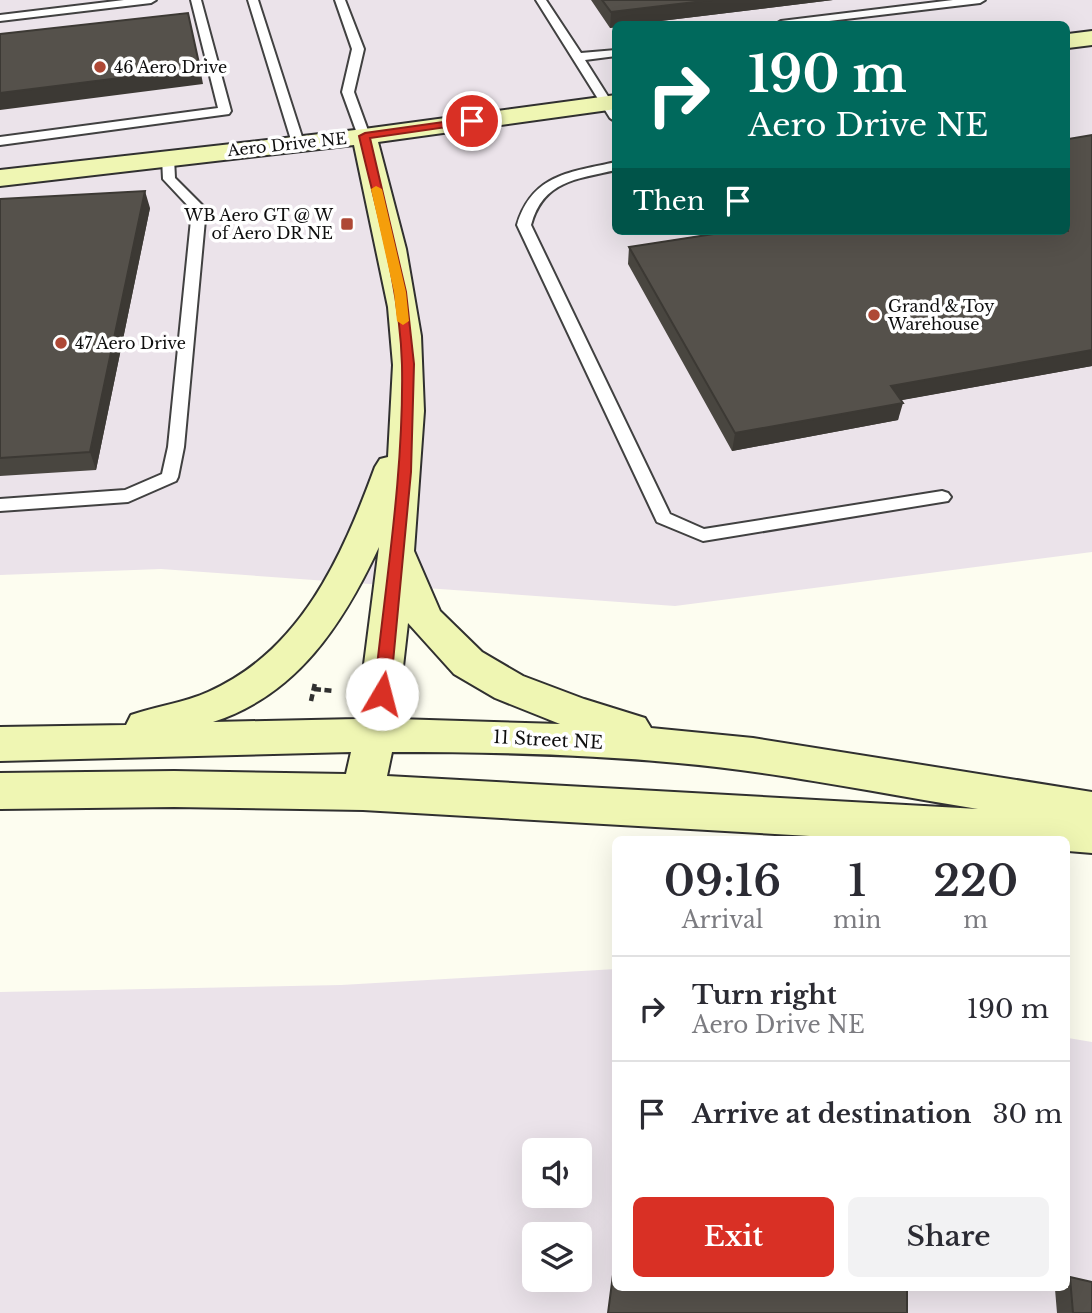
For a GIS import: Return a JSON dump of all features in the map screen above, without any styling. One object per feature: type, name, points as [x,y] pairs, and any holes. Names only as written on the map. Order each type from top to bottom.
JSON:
[{"type":"street","points":[[1070,41],[1092,38]]},
{"type":"street","name":"Aero Drive NE","points":[[0,178],[612,108]]},
{"type":"street","points":[[363,792],[376,735],[385,670],[404,472],[408,364],[400,292],[365,136]]},
{"type":"street","points":[[97,741],[223,703],[283,666],[337,596],[385,488],[406,425]]},
{"type":"street","points":[[396,550],[424,618],[468,663],[509,687],[576,713],[678,746]]},
{"type":"street","name":"11 Street NE","points":[[0,744],[376,735],[480,736],[678,746],[753,755],[1092,810]]},
{"type":"street","points":[[0,791],[188,789],[363,792],[1092,834]]},
{"type":"lane","points":[[0,18],[115,2],[152,0]]},
{"type":"lane","points":[[0,141],[225,111],[196,0]]},
{"type":"lane","points":[[253,0],[298,143]]},
{"type":"lane","points":[[340,0],[358,49],[348,92],[365,136]]},
{"type":"lane","points":[[541,0],[612,108]]},
{"type":"lane","points":[[806,21],[980,0]]},
{"type":"lane","points":[[578,57],[612,53]]},
{"type":"lane","points":[[0,505],[128,496],[170,477],[176,447],[199,209],[169,179],[168,158]]},
{"type":"lane","points":[[612,167],[556,181],[541,190],[527,207],[524,225],[663,518],[703,535],[942,497]]},
{"type":"path","points":[[310,706],[316,679]]},
{"type":"path","points":[[314,689],[334,691]]},
{"type":"shaded area","points":[[0,0],[1092,0],[1092,552],[675,606],[161,569],[0,575]]},
{"type":"shaded area","points":[[612,969],[612,1291],[1070,1291],[1070,1038],[1092,1042],[1092,1313],[0,1313],[0,992],[341,985]]},
{"type":"building","points":[[602,0],[712,0],[611,12]]},
{"type":"building","name":"46 Aero Drive","points":[[188,13],[200,68],[0,93],[0,34]]},
{"type":"building","name":"Grand & Toy Warehouse","points":[[1092,135],[1092,350],[891,386],[903,403],[735,433],[629,247],[707,235],[1070,235],[1070,139]]},
{"type":"building","name":"47 Aero Drive","points":[[145,191],[90,452],[0,458],[0,199]]},
{"type":"building","points":[[1070,1277],[1092,1282],[1092,1313],[1073,1313]]},
{"type":"building","points":[[612,1282],[612,1291],[907,1291],[907,1313],[608,1313]]},
{"type":"slow traffic","points":[[376,189],[400,292],[403,321]]},
{"type":"place","name":"46 Aero Drive","points":[[100,67]]},
{"type":"place","name":"WB Aero GT @ W of Aero DR NE","points":[[347,224]]},
{"type":"place","name":"Grand & Toy Warehouse","points":[[874,315]]},
{"type":"place","name":"47 Aero Drive","points":[[61,343]]},
{"type":"route","points":[[382,694],[404,472],[408,364],[400,292],[365,136],[472,121]]}]
